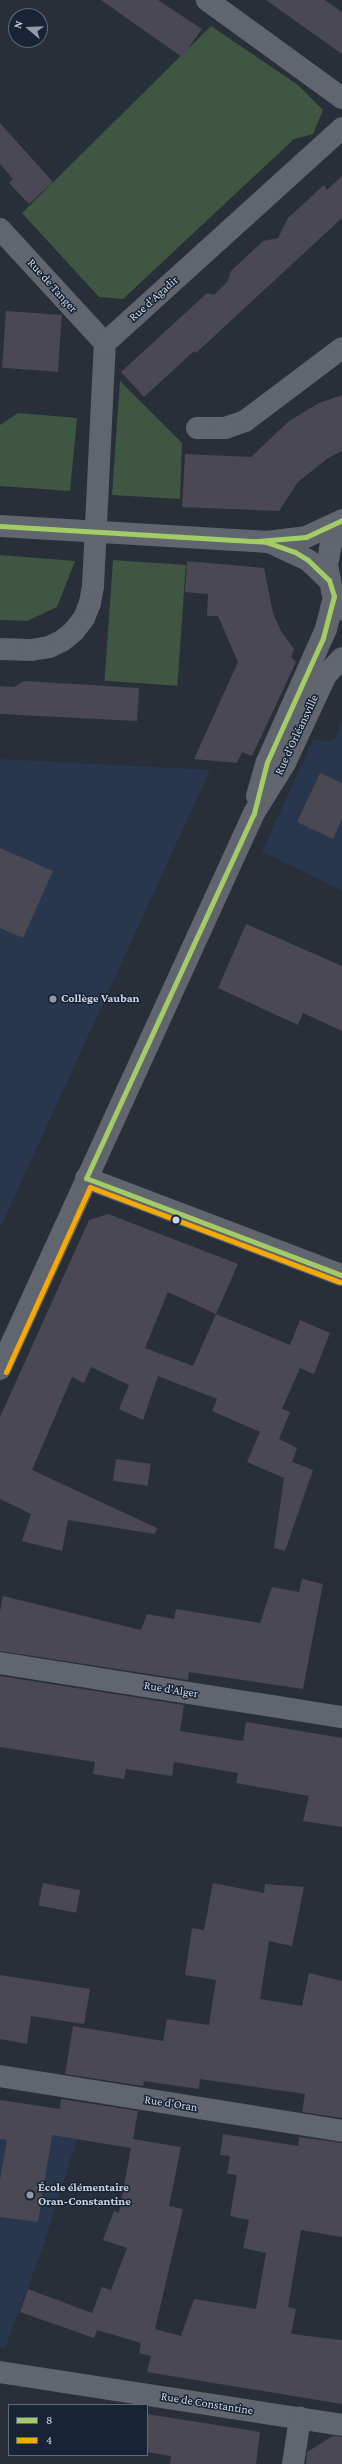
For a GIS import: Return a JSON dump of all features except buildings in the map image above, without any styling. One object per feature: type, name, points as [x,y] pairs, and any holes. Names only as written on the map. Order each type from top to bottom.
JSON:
[{"type":"street","points":[[207,0],[342,98]]},
{"type":"street","name":"Rue d'Agadir","points":[[105,343],[342,128]]},
{"type":"street","name":"Rue de Tanger","points":[[0,228],[105,343]]},
{"type":"street","points":[[0,650],[49,647],[74,632],[84,618],[90,603],[96,531],[105,343]]},
{"type":"street","points":[[197,428],[224,428],[245,421],[342,348]]},
{"type":"street","points":[[0,526],[266,542],[306,537],[342,520]]},
{"type":"street","name":"Rue d'Orléansville","points":[[254,813],[267,762],[324,634],[335,595],[329,550],[342,524]]},
{"type":"street","points":[[266,542],[301,555],[335,595]]},
{"type":"street","name":"Rue d'Orléansville","points":[[0,1369],[254,813],[285,763],[326,675],[342,658]]},
{"type":"street","points":[[86,1178],[342,1275]]},
{"type":"street","name":"Rue d'Alger","points":[[0,1663],[342,1717]]},
{"type":"street","name":"Rue d'Oran","points":[[0,2076],[342,2131]]},
{"type":"street","name":"Rue de Constantine","points":[[0,2372],[342,2425]]},
{"type":"street","points":[[293,2464],[300,2418]]},
{"type":"shaded area","points":[[342,721],[342,890],[262,852],[313,740],[330,741],[335,738]]},
{"type":"shaded area","name":"Collège Vauban","points":[[0,759],[210,770],[0,1228]]},
{"type":"shaded area","name":"École élémentaire Oran-Constantine","points":[[0,2100],[85,2113],[42,2250],[5,2348],[0,2347]]},
{"type":"green space","points":[[211,26],[298,85],[323,110],[313,134],[294,139],[123,299],[99,297],[22,213]]},
{"type":"green space","points":[[120,381],[182,443],[180,499],[112,495]]},
{"type":"green space","points":[[18,413],[77,418],[70,491],[0,486],[0,425]]},
{"type":"green space","points":[[0,555],[75,561],[57,607],[27,621],[0,620]]},
{"type":"green space","points":[[113,560],[186,565],[177,686],[105,681]]},
{"type":"transit line","name":"8","points":[[258,541],[306,537],[342,520]]},
{"type":"transit line","name":"8","points":[[0,526],[266,542],[295,552],[308,560],[329,580],[334,596],[323,638],[267,762],[254,813],[86,1178]]},
{"type":"transit line","name":"8","points":[[86,1178],[342,1275]]},
{"type":"transit line","name":"4","points":[[6,1372],[90,1187],[340,1282]]},
{"type":"place","name":"Collège Vauban","points":[[53,999]]},
{"type":"place","name":"École élémentaire Oran-Constantine","points":[[30,2195]]}]
